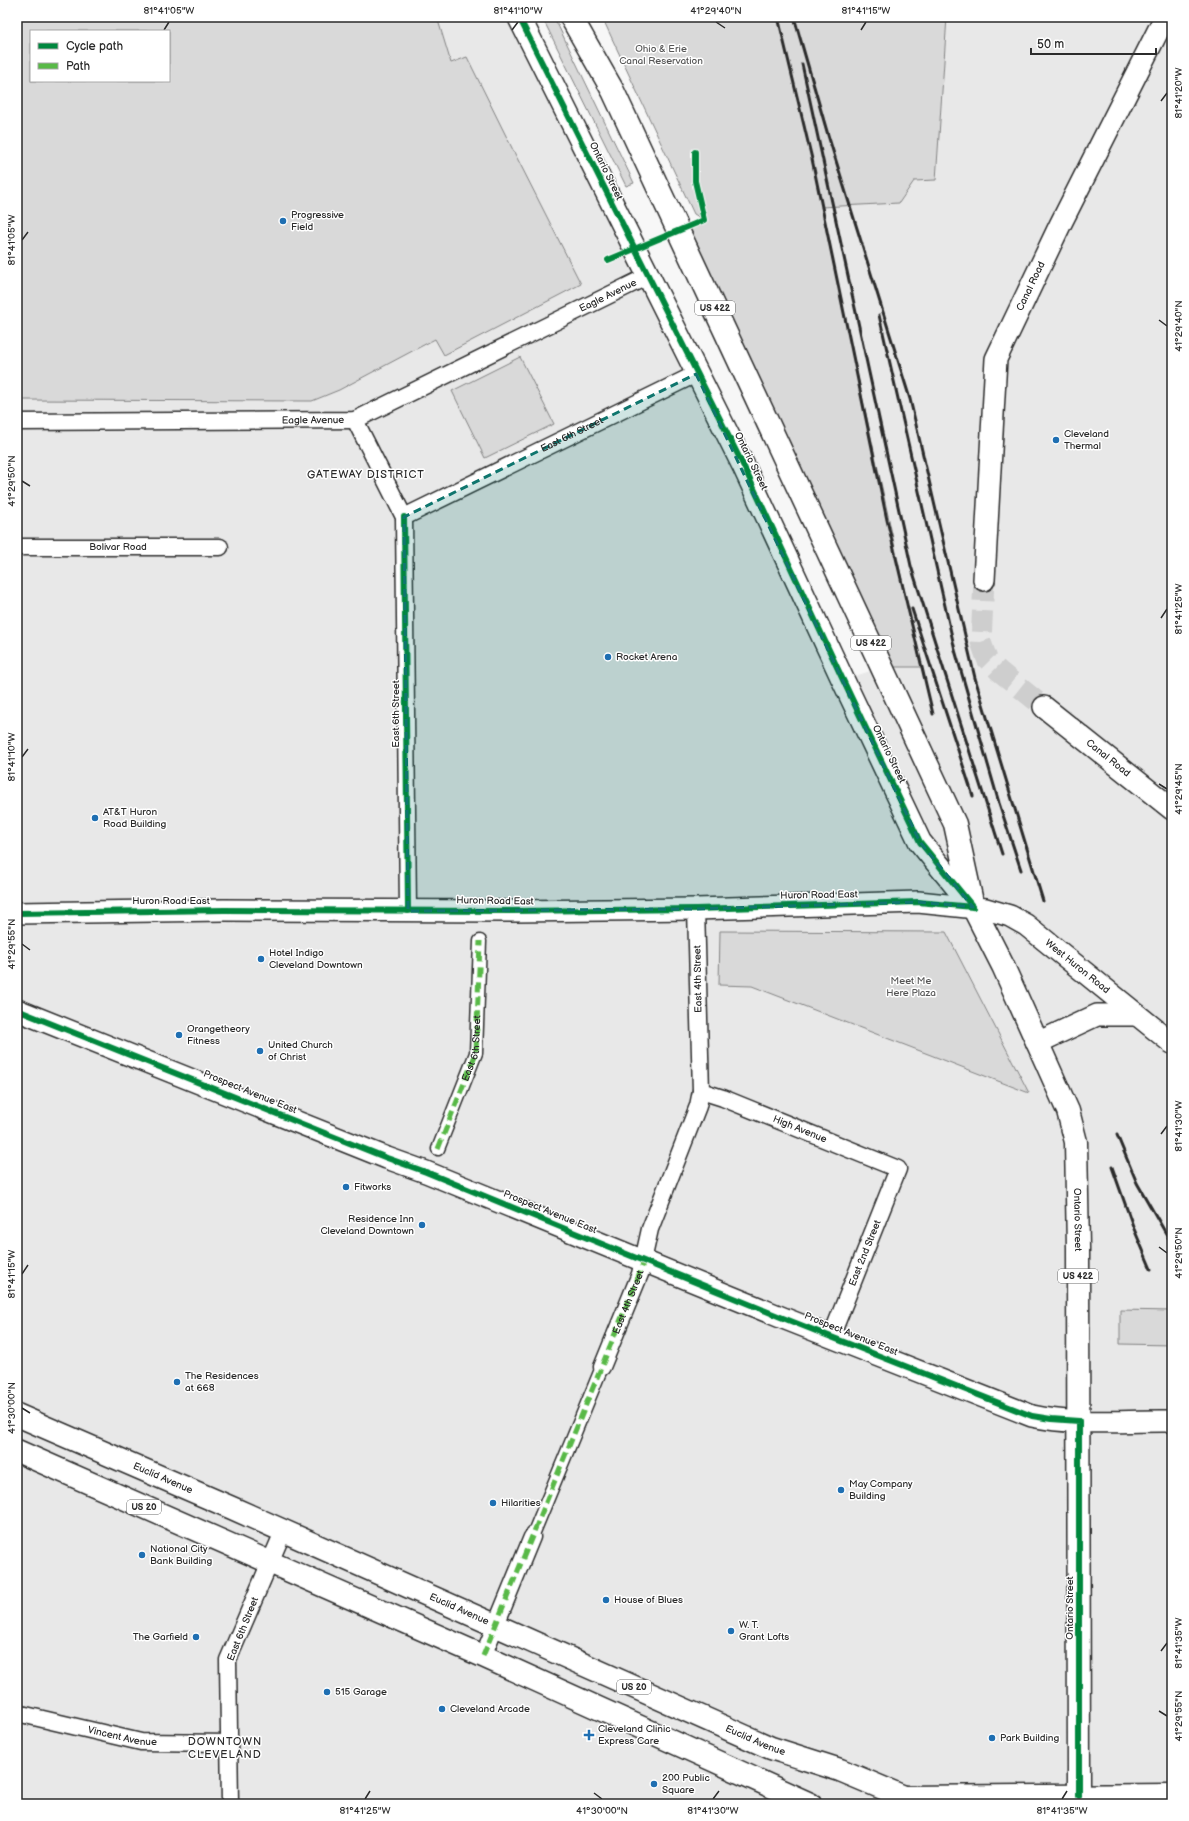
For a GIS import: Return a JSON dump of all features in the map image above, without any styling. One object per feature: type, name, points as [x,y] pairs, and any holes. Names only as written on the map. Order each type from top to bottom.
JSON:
[{"type":"main road","name":"Ontario Street","points":[[519,17],[696,374],[744,467],[842,680],[920,842],[973,907],[1003,966],[1068,1111],[1076,1142],[1079,1421],[1079,1796]]},
{"type":"main road","name":"Ontario Street","points":[[571,17],[613,91],[955,824],[973,907]]},
{"type":"main road","points":[[589,17],[613,91]]},
{"type":"main road","name":"Euclid Avenue","points":[[17,1415],[771,1748],[840,1770],[897,1800]]},
{"type":"main road","name":"US 20","points":[[17,1451],[483,1656],[810,1804]]},
{"type":"main road","points":[[897,1800],[1172,1795]]},
{"type":"street","name":"Canal Road","points":[[984,580],[996,359],[1060,224],[1166,17]]},
{"type":"street","name":"Eagle Avenue","points":[[17,422],[355,420],[648,276]]},
{"type":"street","name":"East 6th Street","points":[[404,517],[696,374]]},
{"type":"street","name":"East 6th Street","points":[[355,420],[404,517],[408,911]]},
{"type":"street","name":"Bolivar Road","points":[[17,547],[220,547]]},
{"type":"street","name":"Canal Road","points":[[1044,707],[1172,809]]},
{"type":"street","name":"Huron Road East","points":[[17,913],[217,910],[408,911],[696,909],[918,902],[973,907]]},
{"type":"street","name":"West Huron Road","points":[[973,907],[1000,913],[1026,926],[1172,1044]]},
{"type":"street","name":"East 4th Street","points":[[483,1656],[640,1274],[650,1228],[698,1106],[701,1090],[696,909]]},
{"type":"street","name":"East 6th Street","points":[[438,1149],[476,1053],[480,941]]},
{"type":"street","name":"Prospect Avenue East","points":[[17,1010],[387,1158],[426,1172],[831,1337],[1032,1416],[1079,1421],[1172,1421]]},
{"type":"street","points":[[1037,1043],[1097,1014],[1137,1015]]},
{"type":"street","name":"High Avenue","points":[[701,1090],[898,1169]]},
{"type":"street","name":"East 2nd Street","points":[[831,1337],[898,1169]]},
{"type":"street","name":"East 6th Street","points":[[230,1804],[228,1660],[283,1532]]},
{"type":"street","name":"Vincent Avenue","points":[[17,1713],[141,1742],[229,1743]]},
{"type":"highlighted area","points":[[696,374],[920,842],[973,907],[918,902],[696,909],[408,911],[404,517]]},
{"type":"shaded area","points":[[17,17],[519,17],[843,680],[882,667],[920,664],[821,207],[899,203],[914,181],[936,180],[947,17],[1172,17],[1172,1804],[17,1804]]},
{"type":"green space","name":"Progressive Field","points":[[17,17],[437,17],[451,63],[467,57],[581,284],[444,355],[435,339],[339,390],[312,401],[17,400]]},
{"type":"green space","points":[[542,17],[554,17],[634,183],[626,186]]},
{"type":"green space","name":"Ohio & Erie Canal Reservation","points":[[602,17],[947,17],[936,180],[914,181],[899,203],[821,207],[921,667],[882,667],[679,231],[704,220],[694,214]]},
{"type":"green space","points":[[520,357],[554,424],[485,458],[452,391]]},
{"type":"green space","name":"Meet Me Here Plaza","points":[[720,931],[946,932],[1029,1093],[752,986],[719,985]]},
{"type":"green space","points":[[1120,1310],[1172,1311],[1172,1345],[1120,1344]]},
{"type":"tunnel","points":[[984,580],[981,642],[987,659],[999,671],[1044,707]]},
{"type":"railway","points":[[778,17],[812,159],[887,520],[933,714]]},
{"type":"railway","points":[[794,17],[828,135],[910,399],[975,678],[1043,901]]},
{"type":"railway","points":[[802,64],[911,566],[1002,854]]},
{"type":"railway","points":[[879,315],[955,650],[999,803],[1021,870]]},
{"type":"railway","points":[[912,609],[973,796]]},
{"type":"railway","points":[[1117,1135],[1137,1183],[1172,1244]]},
{"type":"railway","points":[[1112,1167],[1134,1229],[1151,1269]]},
{"type":"marked path","points":[[438,1149],[476,1053],[480,941]]},
{"type":"marked path","points":[[483,1656],[644,1261]]},
{"type":"cycle path","points":[[519,17],[744,467],[920,842],[973,907]]},
{"type":"cycle path","points":[[608,260],[704,220],[695,181],[695,152]]},
{"type":"cycle path","points":[[404,517],[408,911]]},
{"type":"cycle path","points":[[17,913],[224,910],[512,911],[696,909],[918,902],[973,907]]},
{"type":"cycle path","points":[[17,1010],[387,1158],[426,1172],[783,1318],[1032,1416],[1079,1421],[1079,1796]]},
{"type":"place","name":"Progressive Field","points":[[283,221]]},
{"type":"place","name":"Cleveland Thermal","points":[[1056,440]]},
{"type":"place","name":"Rocket Arena","points":[[608,657]]},
{"type":"place","name":"AT&T Huron Road Building","points":[[95,818]]},
{"type":"place","name":"Hotel Indigo Cleveland Downtown","points":[[261,959]]},
{"type":"place","name":"Orangetheory Fitness","points":[[179,1035]]},
{"type":"place","name":"United Church of Christ","points":[[260,1051]]},
{"type":"place","name":"Fitworks","points":[[346,1187]]},
{"type":"place","name":"Residence Inn Cleveland Downtown","points":[[422,1225]]},
{"type":"place","name":"The Residences at 668","points":[[177,1382]]},
{"type":"place","name":"May Company Building","points":[[841,1490]]},
{"type":"place","name":"Hilarities","points":[[493,1503]]},
{"type":"place","name":"National City Bank Building","points":[[142,1555]]},
{"type":"place","name":"House of Blues","points":[[606,1600]]},
{"type":"place","name":"W. T. Grant Lofts","points":[[731,1631]]},
{"type":"place","name":"The Garfield","points":[[196,1637]]},
{"type":"place","name":"515 Garage","points":[[327,1692]]},
{"type":"place","name":"Cleveland Arcade","points":[[442,1709]]},
{"type":"place","name":"Cleveland Clinic Express Care","points":[[589,1735]]},
{"type":"place","name":"Park Building","points":[[992,1738]]},
{"type":"place","name":"200 Public Square","points":[[654,1784]]},
{"type":"district","name":"GATEWAY DISTRICT","points":[[366,474]]},
{"type":"district","name":"DOWNTOWN CLEVELAND","points":[[225,1747]]}]
